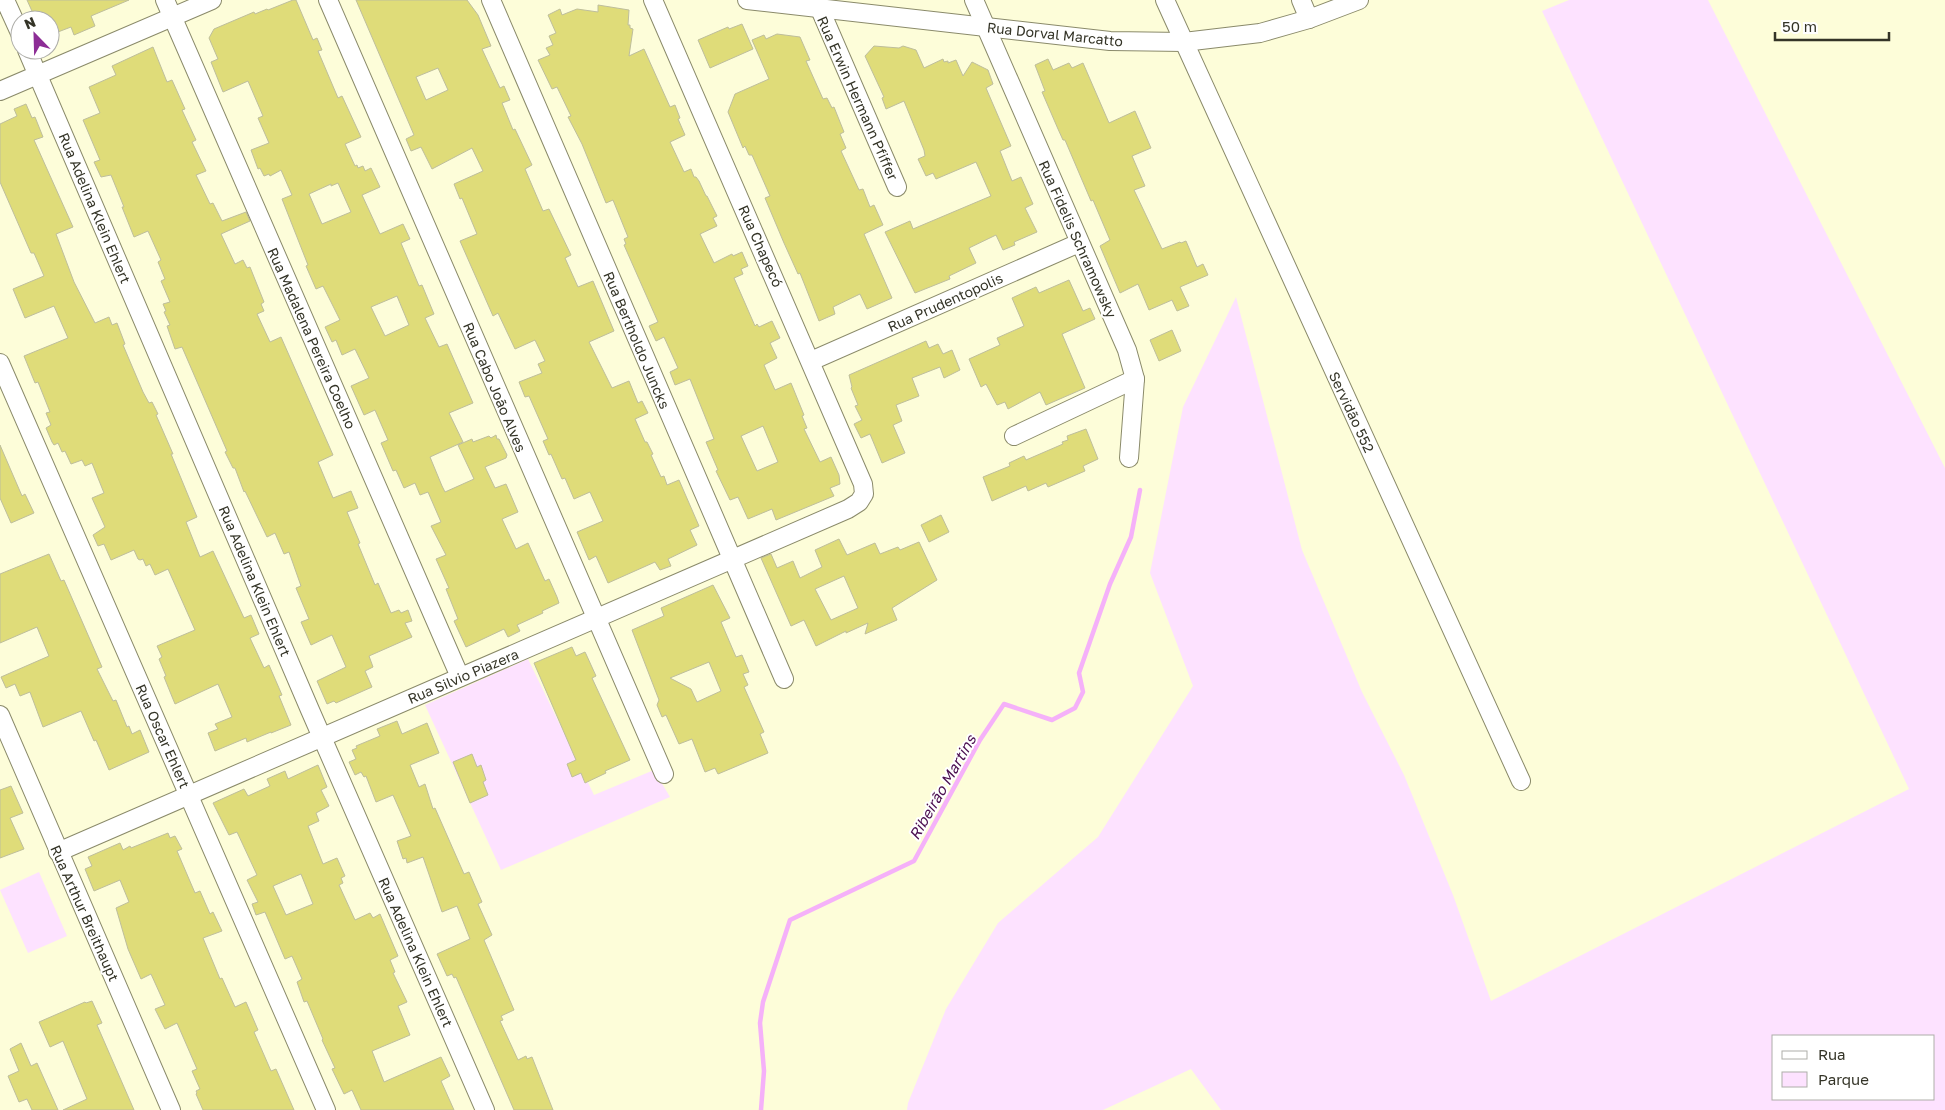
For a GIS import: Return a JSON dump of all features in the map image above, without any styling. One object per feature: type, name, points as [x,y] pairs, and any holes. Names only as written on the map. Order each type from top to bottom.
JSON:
[{"type":"street","name":"Rua Madalena Pereira Coelho","points":[[165,0],[460,677]]},
{"type":"street","points":[[0,91],[212,0]]},
{"type":"street","name":"Rua Cabo João Alves","points":[[328,0],[595,620],[664,774]]},
{"type":"street","name":"Rua Bertholdo Juncks","points":[[491,0],[731,560],[784,679]]},
{"type":"street","name":"Rua Chapecó","points":[[652,0],[810,360],[862,484],[864,494]]},
{"type":"street","name":"Rua Dorval Marcatto","points":[[747,0],[817,4],[986,27],[1110,41],[1184,42],[1260,33],[1309,19],[1359,0]]},
{"type":"street","name":"Rua Fidelis Schramowsky","points":[[974,0],[1079,244],[1127,350],[1135,379],[1129,458]]},
{"type":"street","name":"Servidão 552","points":[[1165,0],[1521,781]]},
{"type":"street","points":[[1301,0],[1309,19]]},
{"type":"street","name":"Rua Erwin Hermann Pfiffer","points":[[817,4],[897,187]]},
{"type":"street","name":"Rua Adelina Klein Ehlert","points":[[32,60],[322,737],[485,1110]]},
{"type":"street","name":"Rua Prudentopolis","points":[[810,360],[1079,244]]},
{"type":"street","name":"Rua Oscar Ehlert","points":[[0,363],[326,1110]]},
{"type":"street","points":[[1014,436],[1135,379]]},
{"type":"street","name":"Rua Silvio Piazera","points":[[58,852],[731,560],[848,508],[859,502],[864,494]]},
{"type":"street","name":"Rua Arthur Breithaupt","points":[[0,715],[171,1110]]},
{"type":"green space","points":[[1569,0],[1708,0],[1945,468],[1945,1110],[1221,1110],[1191,1069],[1103,1110],[907,1110],[908,1103],[946,1009],[998,923],[1098,837],[1193,686],[1150,573],[1183,407],[1236,297],[1302,550],[1362,692],[1404,775],[1453,895],[1491,1001],[1909,789],[1542,11]]},
{"type":"green space","points":[[528,659],[594,795],[654,770],[670,797],[501,870],[425,705]]},
{"type":"green space","points":[[39,872],[67,936],[28,953],[0,890]]},
{"type":"building","points":[[27,0],[129,0],[91,16],[95,26],[74,35],[71,27],[60,31],[60,10],[32,10]]},
{"type":"building","points":[[296,0],[313,40],[317,38],[322,50],[318,51],[338,98],[342,96],[361,137],[345,144],[355,166],[357,165],[358,168],[363,166],[365,171],[371,168],[380,187],[362,195],[380,234],[403,224],[410,239],[401,243],[419,286],[422,285],[434,314],[425,318],[439,347],[447,344],[473,403],[449,413],[463,442],[430,457],[445,492],[474,479],[458,445],[472,439],[473,442],[496,435],[507,455],[506,458],[485,467],[495,488],[506,484],[518,512],[502,519],[516,549],[528,543],[545,581],[549,579],[559,603],[517,625],[520,631],[508,637],[504,629],[466,647],[454,621],[458,619],[446,589],[449,588],[436,559],[446,555],[431,526],[441,522],[428,492],[420,495],[415,483],[404,488],[396,470],[393,471],[381,443],[388,440],[375,410],[364,415],[351,386],[369,378],[355,349],[342,355],[336,340],[332,342],[325,327],[340,320],[323,286],[316,289],[306,266],[308,265],[282,199],[292,195],[281,170],[270,176],[269,174],[264,176],[260,168],[258,169],[251,150],[269,143],[258,118],[263,116],[248,81],[223,92],[211,62],[218,59],[209,38],[214,29],[254,12],[255,14]],"holes":[[[338,183],[351,212],[322,224],[309,194],[331,184],[331,186]],[[397,296],[409,325],[385,336],[371,307]]]},
{"type":"building","points":[[356,0],[467,0],[478,15],[491,46],[482,49],[500,88],[504,86],[510,100],[502,103],[513,130],[515,129],[532,165],[525,169],[543,211],[549,209],[571,255],[565,258],[578,287],[593,281],[614,331],[589,342],[612,388],[629,381],[638,403],[642,401],[648,413],[635,419],[645,442],[647,442],[661,477],[664,476],[667,485],[679,480],[699,526],[690,530],[697,545],[668,559],[671,566],[660,570],[655,562],[608,583],[596,556],[589,560],[577,532],[603,521],[590,492],[574,499],[565,478],[562,479],[551,454],[549,455],[543,441],[548,439],[529,396],[525,397],[519,382],[542,373],[538,364],[545,361],[535,340],[515,349],[498,313],[493,316],[460,241],[477,234],[454,184],[483,171],[472,148],[432,169],[421,147],[411,151],[406,139],[414,135]],"holes":[[[438,68],[448,90],[426,100],[416,77]]]},
{"type":"building","points":[[598,5],[629,10],[628,25],[633,29],[629,56],[644,49],[670,107],[675,105],[680,118],[678,119],[685,135],[670,142],[684,172],[691,169],[717,216],[713,218],[717,226],[700,234],[714,263],[732,254],[733,256],[742,252],[748,266],[741,269],[743,274],[734,278],[755,326],[757,324],[759,327],[772,321],[780,338],[770,343],[777,358],[764,365],[775,390],[791,383],[804,415],[802,416],[807,428],[804,429],[820,462],[831,457],[839,475],[840,484],[830,488],[834,496],[776,520],[772,509],[748,519],[738,497],[730,500],[716,471],[718,470],[706,442],[714,439],[690,379],[675,385],[670,372],[678,368],[664,337],[656,341],[649,326],[658,322],[624,245],[626,244],[624,239],[628,237],[613,200],[606,203],[582,144],[568,117],[571,116],[557,87],[552,89],[538,60],[550,55],[546,48],[553,45],[549,36],[556,33],[548,15],[560,9],[562,15],[577,9],[598,12]],"holes":[[[763,426],[778,462],[757,471],[741,436]]]},
{"type":"building","points":[[742,24],[753,49],[710,68],[698,40],[728,27],[729,29]]},
{"type":"building","points":[[777,34],[800,37],[810,60],[806,61],[823,99],[827,98],[832,108],[834,107],[844,132],[840,134],[846,148],[841,151],[859,190],[863,189],[870,207],[874,205],[883,225],[864,234],[892,298],[867,309],[860,294],[833,307],[835,314],[819,321],[800,273],[798,274],[765,198],[770,196],[752,155],[749,155],[745,146],[743,148],[728,112],[735,94],[769,79],[752,40],[764,35],[766,39]]},
{"type":"building","points":[[874,46],[899,48],[903,46],[916,50],[924,68],[943,59],[944,62],[948,61],[948,63],[956,60],[963,76],[972,62],[988,70],[993,84],[986,88],[1011,146],[1000,151],[1012,181],[1021,177],[1033,204],[1025,208],[1037,232],[1014,242],[1015,245],[1003,250],[996,235],[969,248],[976,263],[949,276],[950,279],[915,293],[885,232],[910,221],[913,229],[991,196],[976,162],[936,179],[933,173],[926,176],[918,159],[925,156],[924,150],[904,101],[886,109],[882,98],[884,97],[865,56]]},
{"type":"building","points":[[153,47],[167,82],[172,80],[185,109],[182,110],[196,140],[192,142],[206,171],[196,175],[210,204],[213,203],[222,221],[246,212],[250,221],[221,234],[235,264],[243,260],[247,268],[250,267],[264,302],[261,304],[264,311],[257,314],[270,342],[281,337],[333,455],[318,462],[333,498],[351,491],[358,508],[347,512],[375,585],[378,583],[391,613],[399,610],[401,613],[408,610],[412,621],[405,623],[412,637],[369,656],[373,667],[365,671],[372,687],[336,703],[334,701],[327,704],[317,681],[346,667],[332,635],[311,645],[301,622],[309,619],[296,588],[301,586],[289,552],[284,554],[275,533],[267,537],[244,492],[235,468],[233,468],[225,452],[227,451],[182,347],[175,349],[167,326],[170,325],[164,312],[166,311],[163,304],[170,302],[161,281],[165,279],[158,262],[161,260],[148,231],[134,237],[111,175],[101,177],[94,162],[100,160],[83,120],[100,113],[89,87],[116,75],[112,66]]},
{"type":"building","points":[[1048,59],[1053,70],[1069,63],[1072,68],[1083,63],[1109,123],[1135,111],[1151,148],[1132,156],[1145,186],[1134,190],[1162,249],[1186,241],[1197,267],[1203,264],[1208,275],[1180,287],[1189,306],[1177,311],[1172,300],[1149,310],[1138,284],[1120,293],[1100,246],[1110,240],[1042,92],[1045,91],[1035,65]]},
{"type":"building","points":[[26,104],[32,118],[35,117],[43,137],[34,140],[73,227],[56,234],[74,282],[95,323],[109,317],[112,325],[117,323],[125,344],[123,345],[143,392],[149,403],[152,402],[158,414],[156,415],[197,517],[186,522],[200,557],[213,551],[244,618],[251,615],[259,634],[250,638],[264,668],[269,665],[282,695],[279,696],[291,725],[247,742],[246,738],[215,751],[208,733],[218,729],[215,724],[232,717],[218,684],[175,704],[164,677],[166,676],[159,659],[162,657],[157,646],[195,630],[168,569],[155,575],[150,564],[146,566],[143,559],[138,559],[134,550],[111,560],[104,544],[98,546],[93,535],[105,527],[92,498],[104,493],[92,463],[85,466],[82,460],[71,464],[65,451],[62,452],[58,443],[54,445],[46,428],[51,425],[46,413],[50,412],[38,382],[35,383],[24,356],[68,338],[54,306],[25,318],[13,289],[44,276],[34,253],[31,253],[0,182],[0,124],[17,116],[14,109]]},
{"type":"building","points":[[1069,280],[1083,311],[1090,308],[1095,319],[1062,334],[1085,388],[1046,405],[1040,392],[1008,409],[1005,402],[997,405],[986,384],[981,387],[969,359],[1000,345],[997,338],[1024,326],[1012,298],[1036,287],[1039,293]]},
{"type":"building","points":[[1172,330],[1181,351],[1159,361],[1150,340]]},
{"type":"building","points":[[926,341],[929,348],[938,344],[943,354],[952,350],[960,370],[944,378],[940,367],[912,378],[919,396],[896,405],[902,421],[893,425],[905,453],[882,463],[870,434],[861,438],[854,424],[862,420],[855,406],[858,405],[851,388],[849,375]]},
{"type":"building","points":[[1086,429],[1098,459],[1083,466],[1085,471],[1048,487],[1046,483],[1028,491],[1026,486],[992,501],[983,477],[1010,466],[1009,463],[1024,456],[1026,460],[1063,444],[1062,442],[1068,440],[1067,436]]},
{"type":"building","points":[[0,445],[22,496],[25,494],[34,513],[11,523],[0,498]]},
{"type":"building","points":[[941,515],[949,532],[929,542],[921,525]]},
{"type":"building","points":[[839,539],[847,555],[875,543],[880,554],[898,547],[900,550],[919,542],[937,580],[892,608],[897,620],[865,634],[868,623],[846,633],[846,631],[816,646],[804,620],[791,626],[761,558],[771,554],[777,568],[793,561],[800,578],[822,567],[815,550]],"holes":[[[844,576],[858,608],[831,620],[815,589]]]},
{"type":"building","points":[[49,554],[61,581],[64,580],[102,667],[97,669],[113,701],[116,700],[127,727],[129,726],[132,734],[140,730],[149,752],[109,770],[81,711],[43,727],[30,692],[20,696],[15,684],[6,688],[1,677],[49,656],[37,627],[0,643],[0,574]]},
{"type":"building","points":[[713,585],[730,618],[721,622],[736,657],[742,655],[749,672],[743,674],[748,685],[744,687],[764,732],[760,734],[768,753],[718,774],[715,768],[705,772],[692,739],[679,744],[666,715],[662,717],[657,705],[659,700],[632,630],[664,616],[661,608]],"holes":[[[709,662],[721,691],[697,702],[691,689],[670,678]]]},
{"type":"building","points":[[572,647],[576,656],[585,652],[596,676],[592,678],[630,760],[605,771],[606,773],[585,783],[581,773],[572,777],[567,764],[576,760],[534,663]]},
{"type":"building","points":[[397,721],[402,734],[427,723],[439,753],[410,765],[419,787],[425,784],[433,809],[435,808],[464,874],[469,872],[482,902],[478,904],[492,935],[484,940],[514,1010],[501,1016],[503,1020],[500,1021],[518,1060],[526,1056],[527,1059],[532,1057],[553,1110],[514,1110],[456,977],[454,978],[452,974],[447,976],[437,954],[470,939],[457,906],[442,912],[423,857],[407,863],[406,858],[403,859],[397,841],[411,836],[393,795],[376,802],[366,776],[364,777],[361,772],[355,775],[349,762],[356,759],[352,750],[357,748],[356,746],[380,736],[377,729]]},
{"type":"building","points":[[472,754],[477,767],[481,765],[486,780],[483,782],[488,795],[470,803],[453,762]]},
{"type":"building","points":[[318,765],[327,787],[321,790],[329,806],[316,813],[319,821],[308,826],[323,864],[337,858],[345,876],[341,878],[343,883],[339,885],[355,920],[370,913],[373,918],[380,914],[398,956],[390,960],[395,972],[393,973],[407,1002],[398,1006],[410,1035],[372,1051],[384,1082],[441,1057],[450,1076],[441,1081],[454,1110],[361,1110],[352,1090],[344,1094],[332,1069],[335,1068],[307,1001],[304,1002],[297,982],[302,979],[292,956],[285,959],[265,912],[256,915],[252,904],[258,902],[247,880],[257,875],[237,832],[229,835],[213,803],[244,789],[248,796],[270,786],[267,779],[285,771],[288,779]],"holes":[[[301,874],[313,904],[286,915],[273,886]]]},
{"type":"building","points":[[11,786],[23,813],[10,818],[24,849],[0,858],[0,790]]},
{"type":"building","points":[[168,833],[170,838],[175,836],[182,849],[177,851],[195,893],[200,891],[210,914],[213,912],[222,931],[203,938],[220,979],[222,978],[235,1007],[246,1002],[258,1030],[254,1032],[271,1071],[276,1069],[294,1110],[203,1110],[196,1094],[196,1091],[200,1089],[192,1071],[197,1069],[177,1023],[165,1029],[155,1009],[165,1005],[151,974],[141,979],[128,949],[116,908],[129,902],[120,880],[94,891],[85,869],[92,866],[88,857],[120,843],[123,850]]},
{"type":"building","points":[[92,1001],[102,1023],[97,1025],[134,1110],[63,1110],[87,1099],[63,1041],[50,1047],[39,1022],[85,1002]]},
{"type":"building","points":[[21,1043],[31,1066],[37,1063],[58,1110],[32,1110],[27,1099],[19,1102],[8,1076],[19,1071],[10,1049]]},
{"type":"waterway","name":"Ribeirão Martins","points":[[761,1110],[764,1071],[760,1023],[763,1002],[790,920],[914,861],[980,740],[1004,704],[1052,720],[1075,708],[1083,692],[1079,673],[1110,584],[1131,537],[1140,490]]}]
